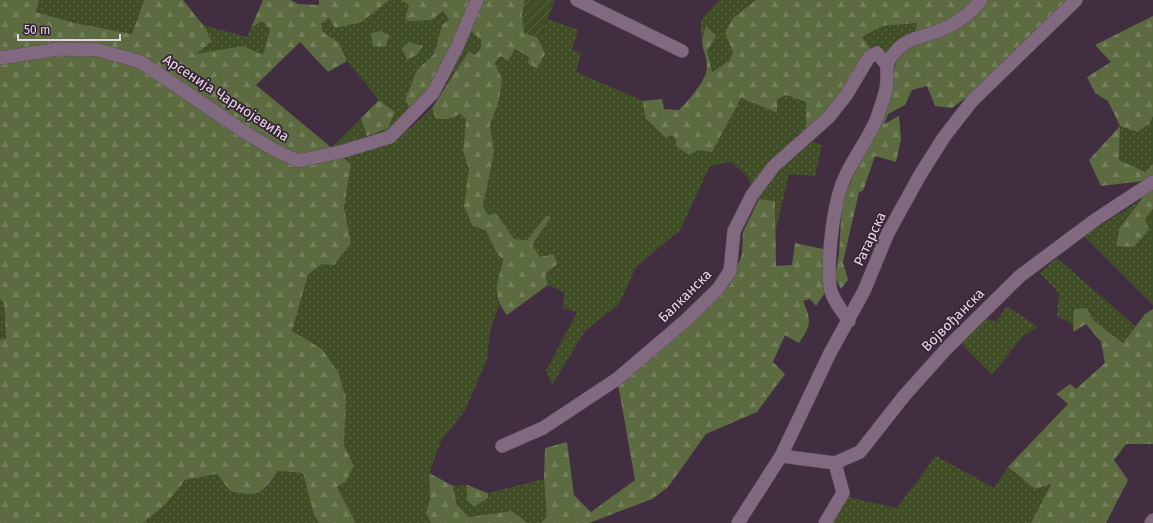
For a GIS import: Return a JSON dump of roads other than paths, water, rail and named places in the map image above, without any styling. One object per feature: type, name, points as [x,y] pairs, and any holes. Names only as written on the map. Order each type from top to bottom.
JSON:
[{"type":"street","name":"Арсенија Чарнојевића","points":[[0,58],[59,49],[98,50],[141,62],[246,133],[273,149],[298,161],[350,149],[390,136],[396,131],[433,93],[457,47],[477,0]]},
{"type":"street","points":[[577,0],[682,51]]},
{"type":"street","points":[[849,321],[838,306],[830,288],[830,256],[836,207],[843,181],[876,120],[886,88],[886,64],[900,47],[913,38],[953,26],[971,12],[981,0]]},
{"type":"street","name":"Ратарска","points":[[738,523],[781,456],[830,353],[849,321],[888,233],[920,175],[944,137],[972,101],[1076,0]]},
{"type":"street","name":"Балканска","points":[[502,446],[543,428],[617,379],[685,321],[718,289],[730,271],[734,230],[752,195],[774,166],[829,117],[847,94],[869,57],[877,53],[886,64]]},
{"type":"street","name":"Војвођанска","points":[[835,463],[860,452],[904,396],[947,348],[1020,276],[1095,220],[1153,182]]},
{"type":"street","points":[[781,456],[835,463],[843,493],[825,523]]}]
